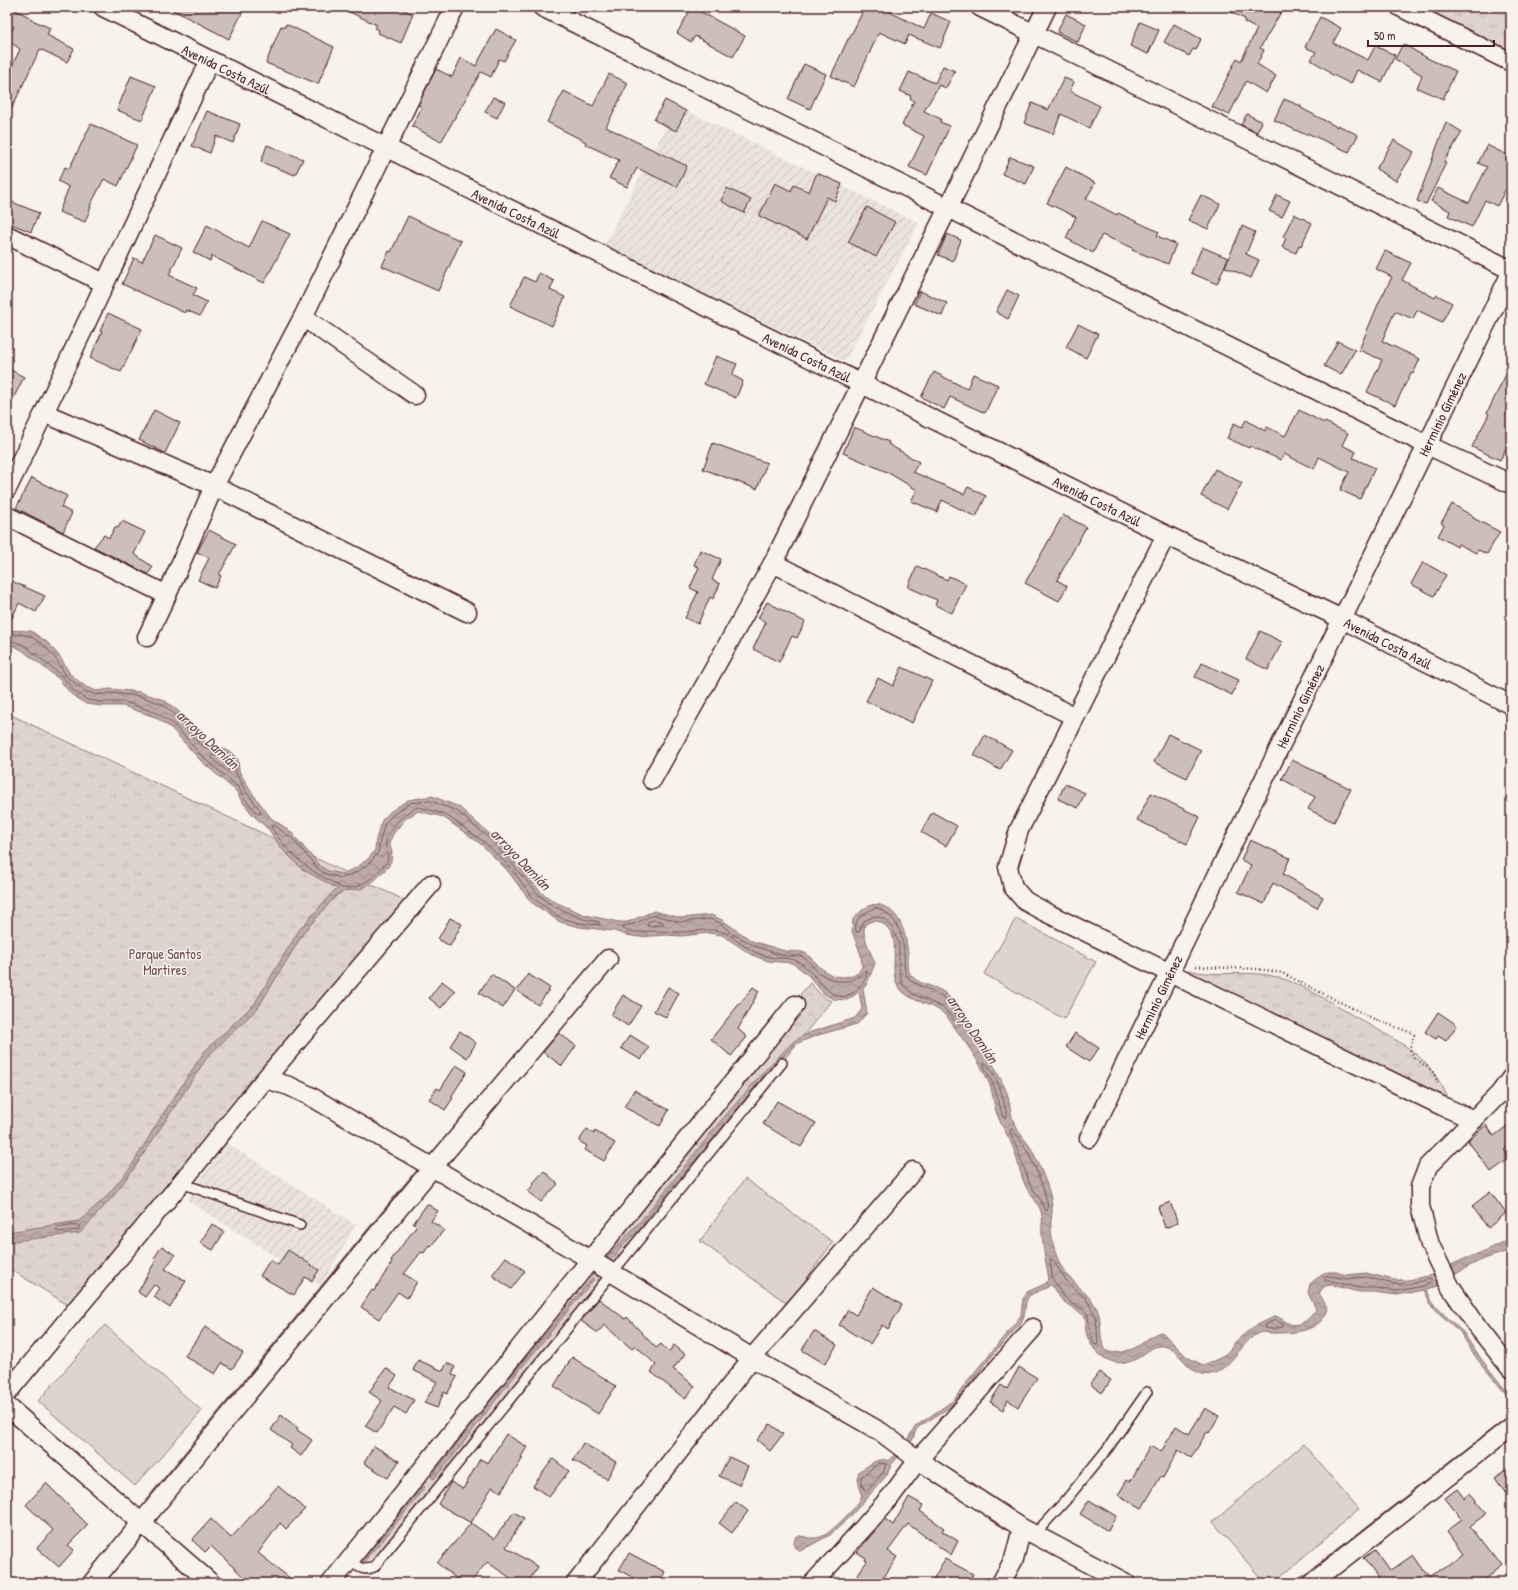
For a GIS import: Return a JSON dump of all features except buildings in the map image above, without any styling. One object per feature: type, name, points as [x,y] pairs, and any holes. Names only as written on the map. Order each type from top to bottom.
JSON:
[{"type":"street","name":"Avenida Costa Azúl","points":[[103,7],[1511,705]]},
{"type":"street","points":[[147,637],[167,595],[214,486],[303,317],[455,7]]},
{"type":"street","points":[[542,7],[1428,445],[1511,484]]},
{"type":"street","points":[[980,7],[1511,270]]},
{"type":"street","points":[[652,780],[772,563],[1047,7]]},
{"type":"street","points":[[1400,7],[1511,62]]},
{"type":"street","points":[[7,489],[210,60]]},
{"type":"street","points":[[7,235],[104,283]]},
{"type":"street","name":"Herminio Giménez","points":[[1089,1138],[1511,273]]},
{"type":"street","points":[[303,317],[415,395]]},
{"type":"street","points":[[44,413],[214,486],[467,612]]},
{"type":"street","points":[[7,516],[167,595]]},
{"type":"street","points":[[1166,535],[1019,830],[1008,867],[1013,887],[1025,901],[1045,912],[1169,974],[1474,1120]]},
{"type":"street","points":[[772,563],[1075,717]]},
{"type":"street","points":[[7,1393],[181,1183],[265,1078],[431,884]]},
{"type":"street","points":[[92,1583],[432,1168],[608,959]]},
{"type":"street","points":[[331,1583],[795,1005]]},
{"type":"street","points":[[265,1078],[289,1086],[310,1096],[591,1260],[752,1358],[880,1432],[918,1460],[1028,1531],[1126,1583]]},
{"type":"street","points":[[1511,1078],[1505,1099],[1474,1120],[1428,1166],[1420,1187],[1420,1206],[1430,1245],[1451,1288],[1477,1326],[1511,1369]]},
{"type":"street","points":[[576,1583],[752,1358],[913,1171]]},
{"type":"street","points":[[813,1583],[869,1521],[918,1460],[1033,1328]]},
{"type":"street","points":[[7,1406],[211,1583]]},
{"type":"street","points":[[1312,1583],[1511,1427]]},
{"type":"street","points":[[1001,1583],[1028,1531]]},
{"type":"lane","points":[[349,1561],[364,1570],[370,1570],[374,1567],[613,1274],[782,1063]]},
{"type":"lane","points":[[181,1183],[300,1225]]},
{"type":"lane","points":[[1028,1531],[1066,1500],[1108,1448],[1146,1392]]},
{"type":"path","points":[[1177,957],[1191,965],[1282,972],[1374,1019],[1412,1033],[1414,1035],[1410,1049],[1414,1058],[1436,1075],[1438,1085],[1443,1090]]},
{"type":"shaded area","points":[[677,106],[919,223],[845,361],[604,246]]},
{"type":"shaded area","points":[[225,1142],[356,1225],[321,1286],[187,1200]]},
{"type":"green space","points":[[1419,7],[1511,7],[1511,53]]},
{"type":"green space","name":"Parque Santos Martires","points":[[7,713],[417,906],[76,1310],[7,1267]]},
{"type":"green space","points":[[1016,918],[1096,962],[1064,1019],[984,974]]},
{"type":"green space","points":[[1188,971],[1210,973],[1266,975],[1277,977],[1309,990],[1390,1036],[1411,1050],[1436,1076],[1447,1095],[1448,1100],[1190,973]]},
{"type":"green space","points":[[810,983],[823,997],[831,1001],[619,1266],[604,1261],[604,1253],[804,1003],[798,997]]},
{"type":"green space","points":[[745,1179],[833,1242],[788,1304],[700,1241]]},
{"type":"green space","points":[[591,1272],[597,1276],[599,1281],[371,1564],[359,1563]]},
{"type":"green space","points":[[105,1325],[202,1411],[135,1486],[38,1401]]},
{"type":"green space","points":[[1303,1444],[1359,1509],[1273,1583],[1265,1583],[1213,1522]]},
{"type":"water","points":[[7,630],[31,631],[48,643],[60,657],[70,674],[86,687],[97,691],[110,689],[140,692],[164,700],[185,718],[197,736],[210,745],[233,753],[238,760],[239,771],[250,790],[271,818],[290,831],[319,865],[328,871],[341,874],[356,868],[368,859],[375,850],[376,839],[382,820],[391,811],[408,800],[432,796],[459,807],[494,838],[542,893],[555,902],[585,915],[619,922],[628,922],[654,911],[681,918],[711,915],[722,920],[752,941],[785,951],[802,952],[807,954],[822,969],[833,976],[853,976],[858,973],[862,967],[861,955],[852,931],[853,919],[870,905],[874,904],[883,906],[895,914],[902,926],[907,947],[908,968],[912,977],[941,990],[950,998],[992,1063],[1001,1080],[1007,1093],[1013,1121],[1032,1150],[1049,1193],[1052,1209],[1052,1235],[1057,1257],[1064,1271],[1087,1295],[1097,1309],[1105,1350],[1112,1353],[1117,1353],[1131,1350],[1155,1334],[1162,1332],[1187,1357],[1203,1365],[1218,1359],[1228,1352],[1236,1341],[1253,1327],[1276,1316],[1294,1325],[1306,1321],[1316,1309],[1308,1293],[1310,1284],[1327,1272],[1336,1272],[1346,1275],[1366,1273],[1394,1280],[1408,1280],[1433,1275],[1439,1286],[1426,1289],[1434,1305],[1464,1333],[1482,1360],[1511,1397],[1511,1400],[1477,1359],[1460,1332],[1432,1307],[1424,1290],[1397,1295],[1359,1292],[1331,1285],[1325,1286],[1319,1293],[1328,1309],[1319,1323],[1297,1332],[1262,1332],[1256,1334],[1221,1370],[1215,1373],[1207,1374],[1194,1370],[1173,1350],[1162,1346],[1158,1346],[1138,1358],[1126,1363],[1118,1363],[1104,1358],[1093,1347],[1089,1340],[1086,1332],[1085,1317],[1063,1301],[1058,1296],[1051,1284],[1028,1297],[1021,1323],[996,1351],[962,1396],[950,1407],[920,1426],[916,1430],[912,1441],[908,1438],[916,1426],[954,1400],[969,1379],[1016,1322],[1021,1315],[1023,1299],[1027,1292],[1045,1284],[1049,1279],[1043,1245],[1041,1212],[1038,1204],[1026,1187],[1013,1147],[997,1114],[991,1088],[983,1070],[972,1052],[943,1013],[915,1000],[903,992],[898,986],[894,969],[894,940],[891,932],[885,925],[875,920],[867,923],[864,927],[865,937],[875,963],[867,984],[863,989],[867,1013],[857,1024],[815,1036],[796,1044],[769,1070],[674,1185],[646,1220],[641,1229],[625,1243],[610,1262],[606,1258],[646,1215],[718,1124],[767,1068],[794,1041],[811,1032],[855,1018],[862,1009],[859,992],[847,1000],[833,999],[824,994],[808,975],[792,963],[768,961],[752,955],[722,935],[709,933],[682,936],[666,935],[639,937],[614,931],[579,927],[560,922],[531,902],[507,870],[482,845],[443,817],[418,811],[405,819],[393,834],[389,843],[392,852],[391,861],[388,867],[374,881],[361,889],[345,891],[337,895],[304,932],[258,1008],[208,1056],[133,1170],[109,1201],[80,1233],[7,1242],[7,1232],[79,1221],[105,1198],[130,1168],[161,1117],[204,1052],[255,1003],[299,930],[334,891],[338,889],[302,869],[281,848],[269,830],[253,815],[236,791],[201,761],[171,728],[155,717],[123,706],[86,704],[71,694],[59,679],[22,650],[12,645],[7,645]]},
{"type":"water","points":[[412,1175],[414,1177],[147,1502],[145,1501]]},
{"type":"water","points":[[1511,1237],[1511,1249],[1465,1268],[1454,1276],[1449,1266],[1496,1246]]},
{"type":"water","points":[[592,1278],[594,1279],[501,1393],[447,1464],[434,1479],[431,1477],[466,1431]]},
{"type":"water","points":[[1511,1414],[1511,1416],[1298,1583],[1294,1583]]},
{"type":"water","points":[[895,1454],[899,1456],[891,1465],[887,1475],[849,1518],[830,1535],[800,1551],[794,1547],[796,1536],[812,1538],[819,1537],[825,1535],[840,1523],[856,1506],[861,1498],[862,1495],[858,1480],[859,1471],[873,1462],[880,1460],[889,1461]]},
{"type":"water","points":[[422,1485],[425,1487],[383,1540],[368,1556],[365,1563],[363,1562],[365,1555],[381,1538]]},
{"type":"water label","name":"arroyo Damián","points":[[208,739]]},
{"type":"water label","name":"arroyo Damián","points":[[521,859]]},
{"type":"water label","name":"arroyo Damián","points":[[973,1029]]}]
